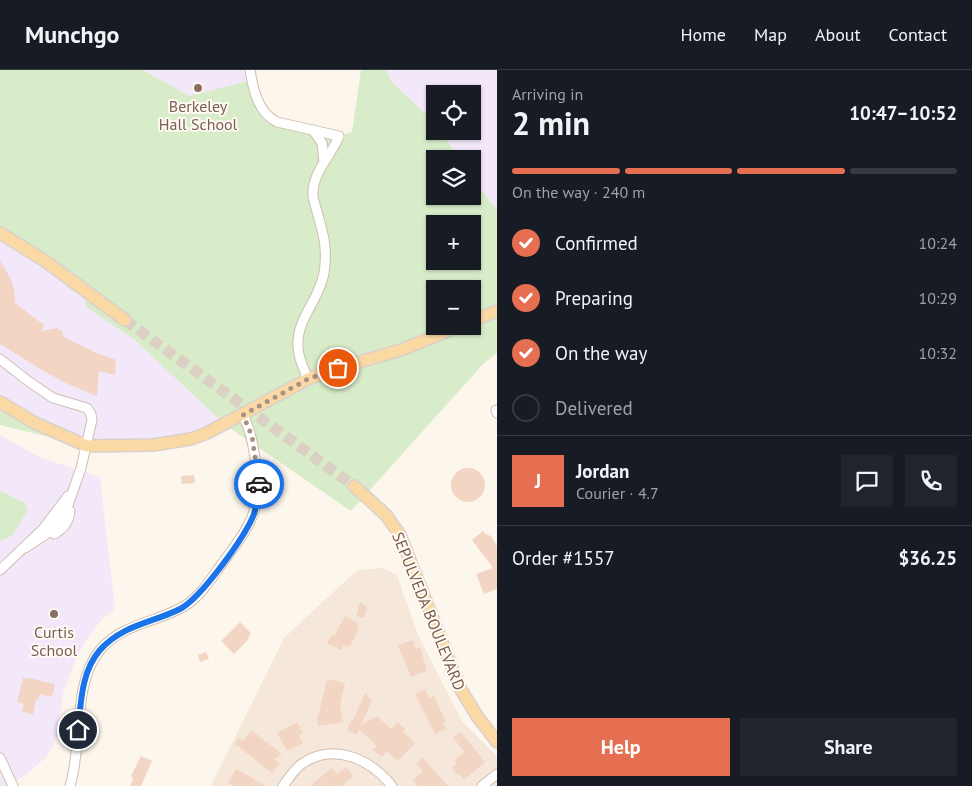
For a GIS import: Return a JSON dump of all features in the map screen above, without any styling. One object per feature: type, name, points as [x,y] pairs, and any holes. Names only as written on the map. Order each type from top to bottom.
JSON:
[{"type":"main road","points":[[0,232],[45,261],[125,320]]},
{"type":"main road","points":[[481,317],[497,310]]},
{"type":"main road","points":[[0,402],[35,423],[87,446],[136,446],[172,443],[207,433],[308,379],[338,368],[401,350],[438,335]]},
{"type":"main road","name":"SEPULVEDA BOULEVARD","points":[[354,486],[386,515],[400,535],[460,688],[477,716],[497,742]]},
{"type":"street","points":[[250,70],[258,100],[268,117],[277,122],[339,136],[317,175],[312,189],[326,246],[324,276],[318,294],[302,323],[298,341],[300,360],[308,379]]},
{"type":"street","points":[[313,130],[322,143],[324,162]]},
{"type":"street","points":[[0,359],[34,386],[53,398],[87,408],[92,420],[81,468],[65,514],[51,531],[25,548],[0,570]]},
{"type":"street","points":[[70,786],[75,763],[84,684],[92,662],[99,651],[112,638],[123,631],[180,609],[190,602],[207,584],[249,524],[258,500],[259,485],[252,436],[243,415]]},
{"type":"street","points":[[25,548],[72,493]]},
{"type":"street","points":[[283,786],[292,773],[304,763],[322,754],[332,753],[355,757],[372,765],[382,773],[392,786]]},
{"type":"street","points":[[0,758],[13,786]]},
{"type":"street","points":[[482,786],[497,774]]},
{"type":"shaded area","name":"Berkeley Hall School","points":[[143,70],[250,70],[252,80],[189,96]]},
{"type":"shaded area","points":[[386,70],[497,70],[497,210],[481,190],[481,150],[453,150],[447,140],[481,140],[481,85],[426,85],[426,114],[392,82]]},
{"type":"shaded area","points":[[0,233],[85,291],[86,307],[135,340],[224,424],[191,439],[87,446],[0,402]]},
{"type":"shaded area","name":"Curtis School","points":[[0,435],[39,457],[100,477],[115,609],[102,619],[84,643],[73,666],[63,694],[56,740],[46,757],[27,774],[7,786],[0,786]]},
{"type":"shaded area","points":[[383,568],[397,575],[418,635],[462,721],[497,756],[497,786],[211,786],[284,638],[357,570]]},
{"type":"green space","points":[[0,70],[143,70],[189,96],[252,80],[266,115],[339,136],[352,132],[361,70],[386,70],[392,82],[426,114],[426,140],[447,140],[453,150],[426,150],[426,205],[481,205],[481,190],[497,210],[497,353],[483,364],[351,511],[224,424],[135,340],[86,307],[85,291],[0,233]]},
{"type":"green space","points":[[0,402],[87,446],[0,425]]},
{"type":"green space","points":[[0,491],[24,503],[28,509],[13,535],[0,541]]},
{"type":"building","points":[[0,260],[14,288],[15,303],[44,325],[41,331],[57,328],[62,331],[64,337],[88,349],[92,349],[91,351],[116,360],[115,375],[99,371],[97,396],[45,372],[0,344]]},
{"type":"building","points":[[468,468],[475,469],[480,473],[484,478],[484,492],[480,497],[475,501],[468,502],[461,501],[456,497],[452,492],[451,485],[452,478],[456,473],[461,469]]},
{"type":"building","points":[[194,475],[195,483],[182,484],[181,476]]},
{"type":"building","points":[[483,531],[491,536],[497,546],[497,589],[484,594],[476,574],[493,568],[472,540]]},
{"type":"building","points":[[360,602],[367,607],[364,618],[356,616]]},
{"type":"building","points":[[345,616],[359,624],[351,645],[347,647],[344,645],[341,650],[327,643],[332,635],[334,636]]},
{"type":"building","points":[[240,622],[251,633],[246,642],[234,654],[221,641]]},
{"type":"building","points":[[413,640],[415,649],[420,647],[427,671],[411,677],[398,645]]},
{"type":"building","points":[[206,652],[209,659],[200,662],[198,655]]},
{"type":"building","points":[[23,678],[55,684],[52,697],[40,694],[38,700],[36,699],[33,715],[22,711],[24,704],[17,702]]},
{"type":"building","points":[[327,679],[345,683],[340,706],[343,722],[318,726],[317,717]]},
{"type":"building","points":[[425,689],[429,698],[434,696],[446,722],[443,723],[446,729],[435,734],[415,694]]},
{"type":"building","points":[[365,693],[372,701],[361,725],[377,716],[391,729],[398,722],[405,729],[403,732],[415,743],[398,761],[387,751],[382,757],[373,750],[377,746],[359,729],[357,735],[347,730]]},
{"type":"building","points":[[297,722],[303,733],[299,735],[303,743],[287,751],[277,733]]},
{"type":"building","points":[[251,730],[282,754],[274,759],[280,763],[272,773],[235,744],[239,738],[243,741]]},
{"type":"building","points":[[461,732],[485,762],[464,780],[452,768],[457,764],[454,760],[465,752],[453,738]]},
{"type":"building","points":[[141,756],[152,761],[141,786],[130,786],[133,779],[131,776]]},
{"type":"building","points":[[423,758],[448,786],[417,786],[413,780],[423,772],[416,763]]},
{"type":"building","points":[[346,767],[353,776],[342,786],[310,786],[332,768],[337,774]]},
{"type":"building","points":[[236,769],[266,786],[233,786],[228,783]]},
{"type":"tunnel","points":[[125,320],[354,486]]},
{"type":"way so far","points":[[259,484],[252,436],[243,415],[308,379],[338,368]]},
{"type":"place","name":"Berkeley Hall School","points":[[198,88]]},
{"type":"place","name":"Curtis School","points":[[54,614]]},
{"type":"route","points":[[78,730],[84,684],[92,662],[99,651],[117,634],[142,622],[180,609],[199,594],[249,524],[258,500],[259,484]]}]
